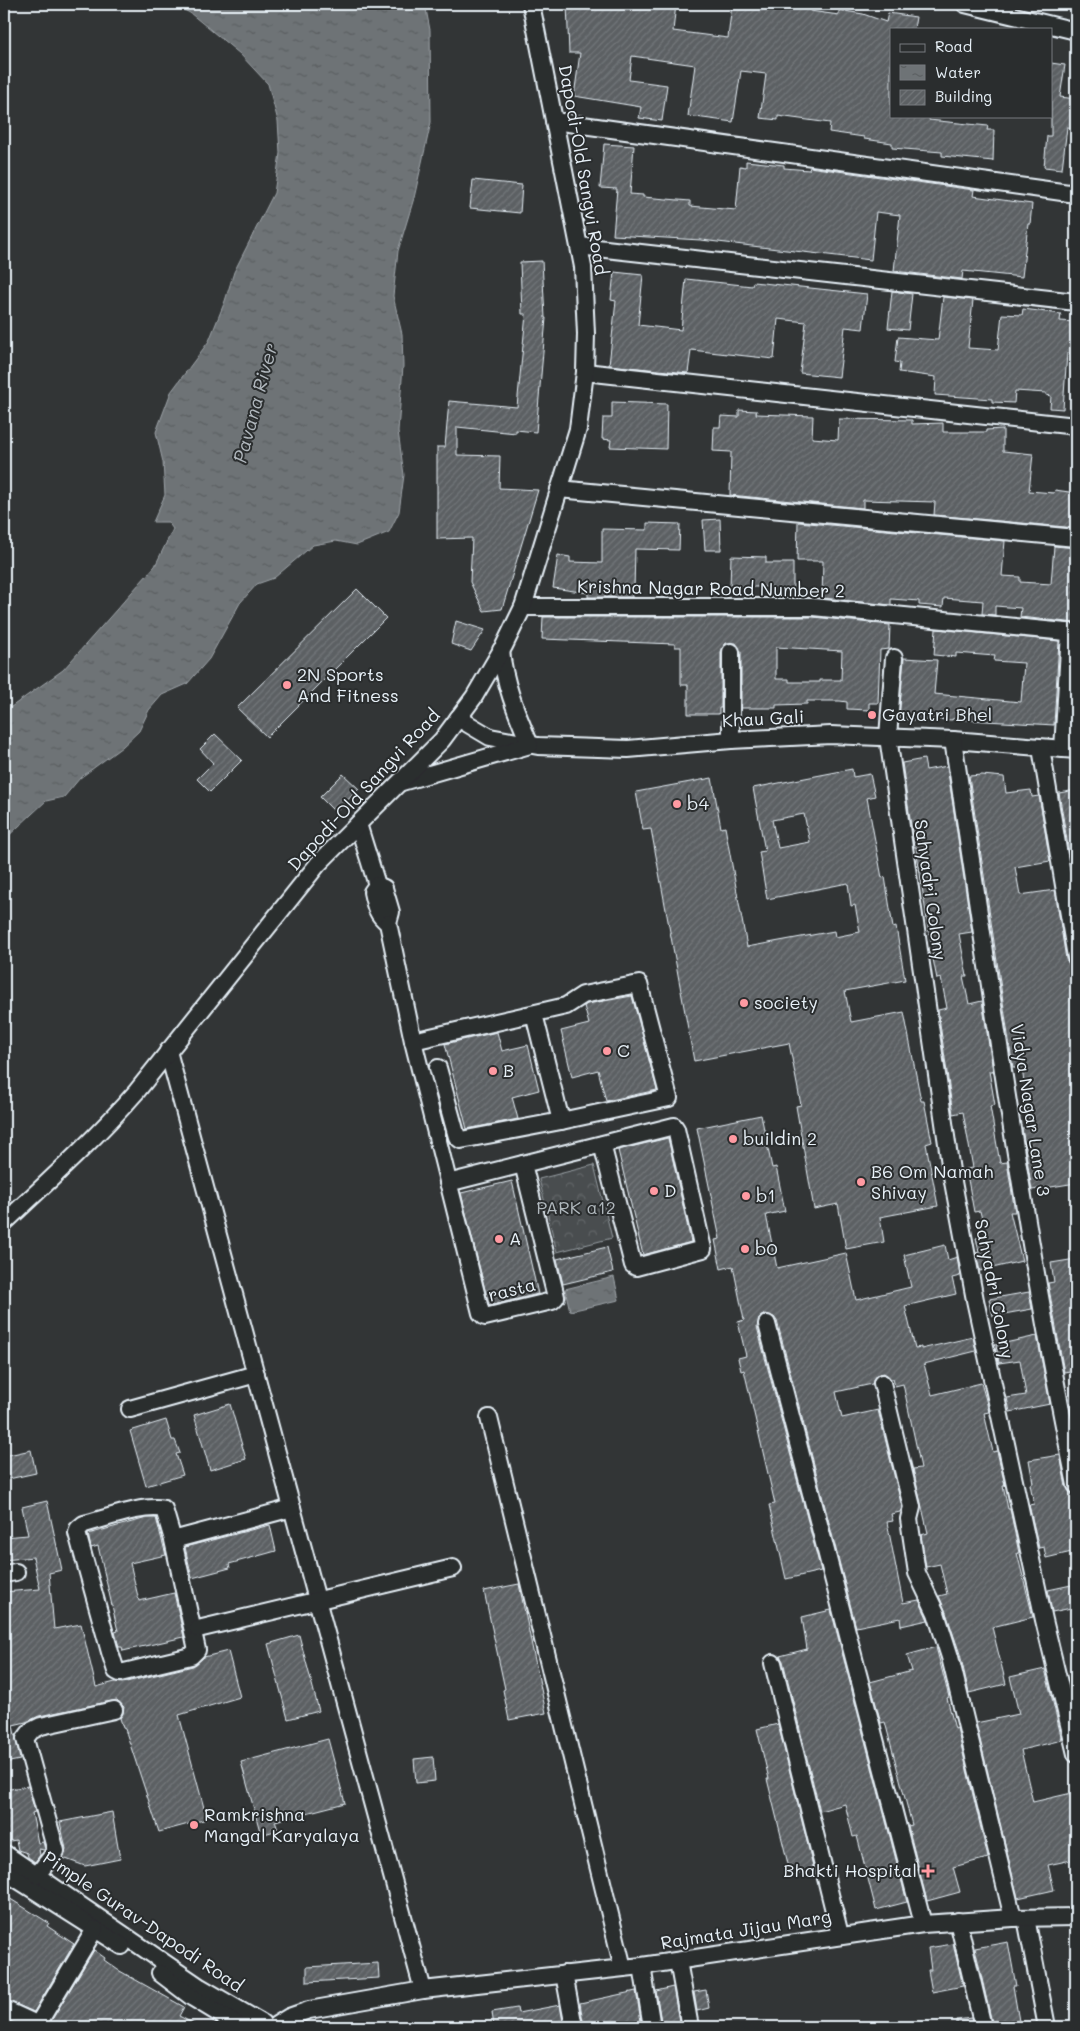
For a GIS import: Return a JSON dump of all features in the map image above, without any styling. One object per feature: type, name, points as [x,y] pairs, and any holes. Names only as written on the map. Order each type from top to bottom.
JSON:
[{"type":"street","name":"Dapodi-Old Sangvi Road","points":[[4,1222],[110,1122],[318,864],[442,740],[474,697],[523,607],[578,429],[584,372],[585,310],[583,266],[531,4]]},
{"type":"street","points":[[966,4],[1076,31]]},
{"type":"street","points":[[554,121],[1076,194]]},
{"type":"street","points":[[579,246],[1076,302]]},
{"type":"street","points":[[584,372],[1076,426]]},
{"type":"street","points":[[560,489],[1076,538]]},
{"type":"street","name":"Krishna Nagar Road Number 2","points":[[523,607],[813,607],[1073,632]]},
{"type":"street","points":[[1070,750],[1073,632]]},
{"type":"street","points":[[398,784],[530,745],[507,685],[501,650]]},
{"type":"street","points":[[730,652],[731,740]]},
{"type":"street","name":"Sahyadri Colony","points":[[894,658],[888,737],[951,1171],[975,1300],[1044,1620],[1076,1754]]},
{"type":"street","name":"Khau Gali","points":[[458,718],[490,737],[530,745],[628,749],[731,740],[831,735],[953,740],[1070,750]]},
{"type":"street","name":"Vidya Nagar Lane 3","points":[[953,740],[1012,1129],[1043,1310],[1076,1485]]},
{"type":"street","points":[[1041,748],[1076,956]]},
{"type":"street","name":"rasta","points":[[358,824],[377,885],[372,892],[378,916],[388,923],[413,1042],[481,1313],[487,1317],[552,1301],[556,1296],[523,1164]]},
{"type":"street","points":[[413,1042],[534,1014],[570,1004],[583,995],[638,984],[669,1095],[667,1099],[460,1140],[457,1137],[438,1068]]},
{"type":"street","points":[[534,1014],[561,1121]]},
{"type":"street","points":[[168,1052],[423,1990]]},
{"type":"street","points":[[448,1183],[672,1126],[676,1127],[702,1250],[636,1267],[633,1265],[602,1144]]},
{"type":"street","points":[[767,1324],[923,1924]]},
{"type":"street","points":[[130,1409],[256,1374]]},
{"type":"street","points":[[882,1383],[912,1508],[908,1519],[917,1573],[936,1612],[950,1658],[1048,2027]]},
{"type":"street","points":[[489,1418],[623,1968]]},
{"type":"street","points":[[158,1508],[164,1509],[173,1540],[198,1650],[191,1656],[120,1673],[116,1671],[110,1652],[77,1533],[78,1529],[84,1524],[144,1509],[158,1508]]},
{"type":"street","points":[[173,1540],[292,1508]]},
{"type":"street","points":[[198,1629],[453,1568]]},
{"type":"street","points":[[773,1663],[840,1935]]},
{"type":"street","points":[[36,1875],[56,1851],[25,1739],[31,1731],[41,1726],[114,1710]]},
{"type":"street","name":"Pimple Gurav-Dapodi Road","points":[[4,1853],[200,1987],[268,2026]]},
{"type":"street","name":"Pimple Gurav-Dapodi Road","points":[[4,1871],[138,1956],[193,1998],[241,2027]]},
{"type":"street","name":"Rajmata Jijau Marg","points":[[268,2026],[309,2010],[423,1990],[642,1966],[923,1924],[1020,1918],[1076,1917]]},
{"type":"street","points":[[958,1921],[983,2027]]},
{"type":"street","points":[[4,2009],[41,2025],[94,1929]]},
{"type":"street","points":[[678,1961],[690,2027]]},
{"type":"street","points":[[642,1966],[652,2027]]},
{"type":"street","points":[[564,1974],[574,2027]]},
{"type":"green space","name":"PARK a12","points":[[594,1165],[612,1238],[557,1252],[539,1179]]},
{"type":"water","name":"Pavana River","points":[[172,4],[425,4],[430,30],[431,122],[414,198],[398,251],[393,296],[402,334],[403,366],[398,431],[404,475],[399,512],[389,532],[357,545],[336,541],[313,545],[274,578],[257,584],[240,603],[209,659],[187,684],[162,695],[149,710],[139,731],[122,747],[80,778],[64,797],[46,801],[4,840],[4,712],[63,670],[155,566],[173,529],[168,522],[153,522],[165,495],[163,462],[156,432],[171,392],[209,341],[234,272],[274,193],[280,153],[278,121],[268,84],[240,54],[190,13]]},
{"type":"water","points":[[614,1277],[619,1300],[570,1311],[565,1289]]},
{"type":"building","points":[[567,4],[676,4],[673,31],[728,38],[732,4],[782,7],[782,4],[811,4],[810,11],[839,15],[839,10],[863,14],[886,22],[888,13],[916,17],[914,28],[890,28],[890,118],[930,118],[929,120],[988,126],[987,130],[994,130],[993,161],[942,156],[942,152],[892,148],[892,143],[829,132],[830,123],[778,116],[778,120],[760,118],[766,74],[741,71],[733,122],[688,116],[695,65],[632,56],[629,80],[667,85],[662,121],[639,118],[641,107],[574,96],[580,53],[569,53]]},
{"type":"building","points":[[1052,63],[1065,65],[1060,97],[1076,99],[1076,128],[1067,127],[1062,169],[1044,167],[1047,136],[1051,136]]},
{"type":"building","points":[[604,144],[634,146],[630,194],[690,201],[690,206],[736,210],[740,166],[746,167],[746,161],[784,165],[784,168],[809,170],[810,167],[974,190],[973,196],[1032,204],[1022,277],[963,271],[962,279],[894,271],[900,215],[876,212],[871,260],[701,240],[613,235],[617,189],[600,188]]},
{"type":"building","points":[[473,180],[522,185],[520,213],[470,208]]},
{"type":"building","points":[[542,261],[546,318],[536,432],[516,430],[516,433],[457,427],[457,455],[500,456],[499,488],[538,490],[502,609],[484,611],[470,582],[472,538],[437,539],[437,447],[445,447],[449,401],[517,407],[526,314],[522,314],[520,262]]},
{"type":"building","points":[[614,272],[643,275],[638,325],[681,330],[686,279],[752,286],[753,282],[867,294],[863,329],[845,327],[839,377],[800,373],[806,322],[778,319],[774,359],[691,350],[688,373],[609,365],[616,301],[611,300]]},
{"type":"building","points":[[892,291],[912,294],[908,330],[888,328]]},
{"type":"building","points":[[943,297],[973,300],[968,348],[998,350],[1002,314],[1022,315],[1023,309],[1061,314],[1060,321],[1076,322],[1076,354],[1067,353],[1063,409],[1050,408],[1051,396],[1046,395],[1046,393],[1015,391],[1014,403],[992,402],[992,399],[935,395],[936,377],[899,372],[900,363],[895,362],[898,337],[938,340]]},
{"type":"building","points":[[612,402],[667,404],[666,449],[610,447],[611,440],[602,439],[603,418],[612,418]]},
{"type":"building","points":[[739,410],[757,411],[756,414],[813,416],[812,438],[838,440],[839,419],[912,420],[912,424],[943,423],[943,432],[986,432],[986,430],[1003,429],[1003,451],[1033,454],[1029,491],[1054,493],[1055,490],[1076,493],[1076,528],[934,515],[935,502],[863,500],[863,508],[730,495],[731,452],[713,451],[714,427],[720,427],[721,416],[739,417]]},
{"type":"building","points":[[720,519],[721,550],[705,550],[703,520]]},
{"type":"building","points":[[798,522],[1005,541],[1002,576],[1020,577],[1020,582],[1051,584],[1054,546],[1076,548],[1076,623],[1020,617],[1021,608],[995,606],[995,615],[982,614],[983,601],[944,598],[943,607],[919,605],[919,601],[891,599],[891,605],[822,598],[823,561],[797,561]]},
{"type":"building","points":[[647,523],[680,524],[679,550],[635,549],[634,590],[632,590],[632,597],[588,597],[588,593],[553,588],[558,555],[570,557],[570,562],[602,563],[602,529],[647,530]]},
{"type":"building","points":[[731,556],[766,557],[766,563],[793,563],[793,597],[771,597],[771,587],[730,587]]},
{"type":"building","points":[[357,589],[386,618],[267,737],[237,708]]},
{"type":"building","points":[[543,617],[813,617],[890,625],[889,649],[880,650],[878,703],[869,703],[869,710],[847,709],[847,702],[840,701],[807,701],[807,704],[776,705],[776,708],[741,708],[741,652],[736,643],[726,643],[721,652],[721,708],[719,708],[719,714],[688,714],[688,685],[681,685],[681,647],[675,647],[675,644],[542,639]],"holes":[[[776,647],[842,651],[841,680],[789,682],[789,679],[776,679]]]},
{"type":"building","points":[[456,621],[485,630],[471,651],[451,644]]},
{"type":"building","points":[[936,629],[1059,641],[1054,725],[952,719],[930,719],[930,721],[899,719],[904,658],[937,660],[934,694],[1021,702],[1024,663],[994,661],[995,656],[956,653],[956,657],[934,655]]},
{"type":"building","points":[[215,734],[242,760],[210,792],[197,779],[213,763],[200,749]]},
{"type":"building","points":[[924,759],[926,770],[947,766],[972,932],[959,934],[967,976],[963,976],[969,1004],[982,1001],[993,1071],[989,1071],[995,1105],[990,1106],[1000,1163],[1007,1162],[1015,1212],[1010,1212],[1022,1261],[980,1271],[976,1253],[979,1252],[976,1238],[986,1236],[980,1211],[974,1212],[966,1169],[973,1168],[963,1112],[953,1114],[938,1010],[947,1008],[941,978],[937,979],[932,954],[934,953],[928,927],[916,847],[914,847],[902,763]]},
{"type":"building","points":[[852,769],[853,777],[870,774],[875,796],[867,798],[882,878],[885,877],[893,928],[896,927],[905,980],[845,991],[851,1022],[904,1012],[921,1101],[924,1101],[932,1142],[926,1144],[938,1206],[880,1217],[884,1242],[846,1249],[838,1204],[814,1209],[796,1106],[801,1105],[789,1043],[694,1061],[651,829],[643,830],[636,792],[712,778],[721,828],[725,827],[747,947],[834,931],[835,937],[860,932],[855,905],[851,906],[848,883],[767,899],[759,852],[765,851],[753,788]],"holes":[[[804,814],[810,842],[778,848],[772,820]]]},
{"type":"building","points":[[343,774],[359,789],[335,812],[320,797]]},
{"type":"building","points":[[969,776],[1004,777],[1006,793],[1031,790],[1032,797],[1039,796],[1050,861],[1015,867],[1020,895],[1055,890],[1066,959],[1069,964],[1076,967],[1076,1111],[1073,1112],[1076,1131],[1076,1183],[1032,1190],[1022,1128],[1030,1126],[1022,1068],[1013,1068]]},
{"type":"building","points":[[1076,790],[1076,857],[1070,858],[1059,793]]},
{"type":"building","name":"C","points":[[632,996],[657,1090],[606,1101],[598,1070],[572,1077],[561,1031],[589,1024],[584,1006],[587,1004]]},
{"type":"building","name":"B","points":[[497,1032],[502,1051],[528,1045],[539,1090],[512,1097],[518,1119],[467,1129],[445,1044]]},
{"type":"building","points":[[761,1115],[772,1168],[776,1167],[785,1211],[766,1215],[777,1268],[846,1253],[856,1300],[911,1287],[904,1255],[945,1245],[948,1260],[957,1257],[960,1276],[952,1278],[956,1294],[905,1306],[915,1348],[921,1347],[921,1349],[973,1337],[976,1351],[924,1364],[932,1395],[981,1383],[986,1400],[989,1412],[984,1413],[993,1452],[997,1451],[1019,1553],[1017,1553],[1033,1617],[992,1627],[1006,1684],[969,1693],[960,1654],[939,1596],[947,1594],[940,1564],[926,1567],[921,1535],[928,1533],[913,1469],[921,1468],[903,1384],[895,1386],[893,1379],[884,1373],[876,1375],[872,1384],[836,1392],[842,1418],[878,1410],[902,1507],[900,1512],[891,1514],[893,1521],[887,1522],[903,1603],[919,1600],[928,1620],[901,1626],[900,1618],[856,1627],[777,1321],[774,1317],[765,1314],[760,1317],[757,1327],[821,1571],[786,1579],[769,1505],[775,1504],[744,1370],[741,1371],[738,1358],[746,1356],[738,1322],[744,1320],[733,1266],[721,1269],[715,1240],[720,1239],[697,1128]]},
{"type":"building","name":"D","points":[[668,1138],[691,1242],[643,1255],[618,1150]]},
{"type":"building","name":"A","points":[[512,1181],[538,1294],[489,1306],[461,1193]]},
{"type":"building","points":[[607,1247],[613,1272],[563,1284],[557,1259]]},
{"type":"building","points":[[1076,1259],[1076,1370],[1064,1372],[1048,1283],[1054,1282],[1051,1263]]},
{"type":"building","points":[[1029,1292],[1032,1309],[993,1316],[989,1299]]},
{"type":"building","points":[[1037,1336],[1050,1404],[1010,1412],[1007,1398],[1026,1395],[1020,1360],[999,1363],[996,1345]]},
{"type":"building","points":[[230,1404],[246,1459],[210,1470],[194,1415]]},
{"type":"building","points":[[166,1420],[172,1440],[175,1440],[180,1453],[176,1454],[183,1475],[146,1486],[130,1431]]},
{"type":"building","points":[[31,1450],[36,1473],[4,1480],[4,1456]]},
{"type":"building","points":[[1060,1455],[1066,1487],[1076,1500],[1076,1551],[1046,1558],[1044,1547],[1039,1548],[1029,1505],[1034,1504],[1030,1484],[1033,1483],[1029,1460]]},
{"type":"building","points":[[47,1501],[62,1570],[49,1573],[54,1629],[81,1624],[96,1687],[115,1682],[122,1683],[193,1666],[204,1657],[228,1651],[240,1697],[179,1715],[207,1819],[159,1832],[120,1718],[124,1707],[117,1700],[39,1716],[13,1725],[20,1760],[4,1763],[4,1690],[8,1689],[4,1667],[4,1592],[40,1589],[33,1557],[4,1560],[4,1537],[28,1535],[22,1507]]},
{"type":"building","points":[[147,1518],[156,1518],[166,1555],[130,1563],[139,1601],[174,1593],[184,1637],[123,1651],[122,1647],[119,1647],[115,1632],[118,1631],[98,1546],[91,1548],[88,1534]]},
{"type":"building","points":[[270,1525],[276,1551],[229,1564],[230,1568],[192,1578],[185,1547]]},
{"type":"building","points":[[519,1584],[546,1713],[509,1720],[503,1690],[505,1689],[484,1591]]},
{"type":"building","points":[[1076,1584],[1076,1607],[1052,1612],[1048,1590]]},
{"type":"building","points":[[831,1610],[907,1902],[876,1910],[857,1836],[853,1837],[845,1804],[820,1811],[783,1661],[780,1656],[807,1649],[802,1617]]},
{"type":"building","points":[[299,1635],[319,1711],[288,1719],[268,1644]]},
{"type":"building","points":[[936,1647],[949,1697],[947,1698],[955,1729],[957,1728],[988,1858],[953,1867],[960,1892],[927,1901],[908,1826],[912,1825],[885,1722],[881,1723],[870,1682],[912,1671],[907,1655]]},
{"type":"building","points":[[1045,1669],[1062,1740],[1021,1750],[1033,1802],[1076,1792],[1076,1859],[1048,1865],[1054,1890],[1018,1898],[976,1723],[1019,1714],[1010,1677]]},
{"type":"building","points":[[778,1724],[814,1870],[791,1876],[767,1779],[769,1779],[757,1729]]},
{"type":"building","points":[[328,1739],[345,1803],[275,1821],[278,1830],[261,1835],[241,1762]]},
{"type":"building","points":[[433,1757],[435,1781],[416,1783],[414,1759]]},
{"type":"building","points":[[28,1786],[35,1812],[32,1813],[38,1843],[43,1842],[45,1849],[39,1849],[40,1855],[35,1862],[28,1857],[27,1853],[18,1850],[16,1840],[5,1842],[4,1835],[4,1790]]},
{"type":"building","points":[[112,1812],[120,1859],[85,1866],[63,1858],[66,1849],[60,1822]]},
{"type":"building","points":[[4,1895],[49,1923],[47,1926],[74,1944],[34,2012],[4,1999],[7,1994],[4,1984]]},
{"type":"building","points":[[1008,1942],[1016,1986],[1013,1986],[1020,2027],[993,2027],[975,1948]]},
{"type":"building","points":[[953,1944],[963,1986],[932,1992],[928,1970],[931,1970],[928,1948]]},
{"type":"building","points":[[94,1950],[118,1970],[184,2007],[179,2016],[200,2027],[53,2027],[51,2021]]},
{"type":"building","points":[[378,1963],[379,1978],[307,1982],[307,1967]]},
{"type":"building","points":[[673,1987],[680,2027],[662,2027],[656,1991]]},
{"type":"building","points":[[706,1990],[709,2008],[697,2011],[694,1992]]},
{"type":"building","points":[[636,1991],[642,2027],[584,2027],[580,2003]]},
{"type":"building","points":[[560,2005],[564,2027],[494,2027],[492,2012],[517,2008],[518,2013]]},
{"type":"building","points":[[971,2018],[973,2027],[957,2027],[957,2020]]},
{"type":"place","name":"2N Sports And Fitness","points":[[287,685]]},
{"type":"place","name":"Gayatri Bhel","points":[[872,715]]},
{"type":"place","name":"b4","points":[[677,804]]},
{"type":"place","name":"society","points":[[744,1003]]},
{"type":"place","name":"C","points":[[607,1051]]},
{"type":"place","name":"B","points":[[493,1071]]},
{"type":"place","name":"buildin 2","points":[[733,1139]]},
{"type":"place","name":"B6 Om Namah Shivay","points":[[861,1182]]},
{"type":"place","name":"D","points":[[654,1191]]},
{"type":"place","name":"b1","points":[[746,1196]]},
{"type":"place","name":"A","points":[[499,1239]]},
{"type":"place","name":"b0","points":[[745,1249]]},
{"type":"place","name":"Ramkrishna Mangal Karyalaya","points":[[194,1825]]},
{"type":"place","name":"Bhakti Hospital","points":[[928,1871]]}]
